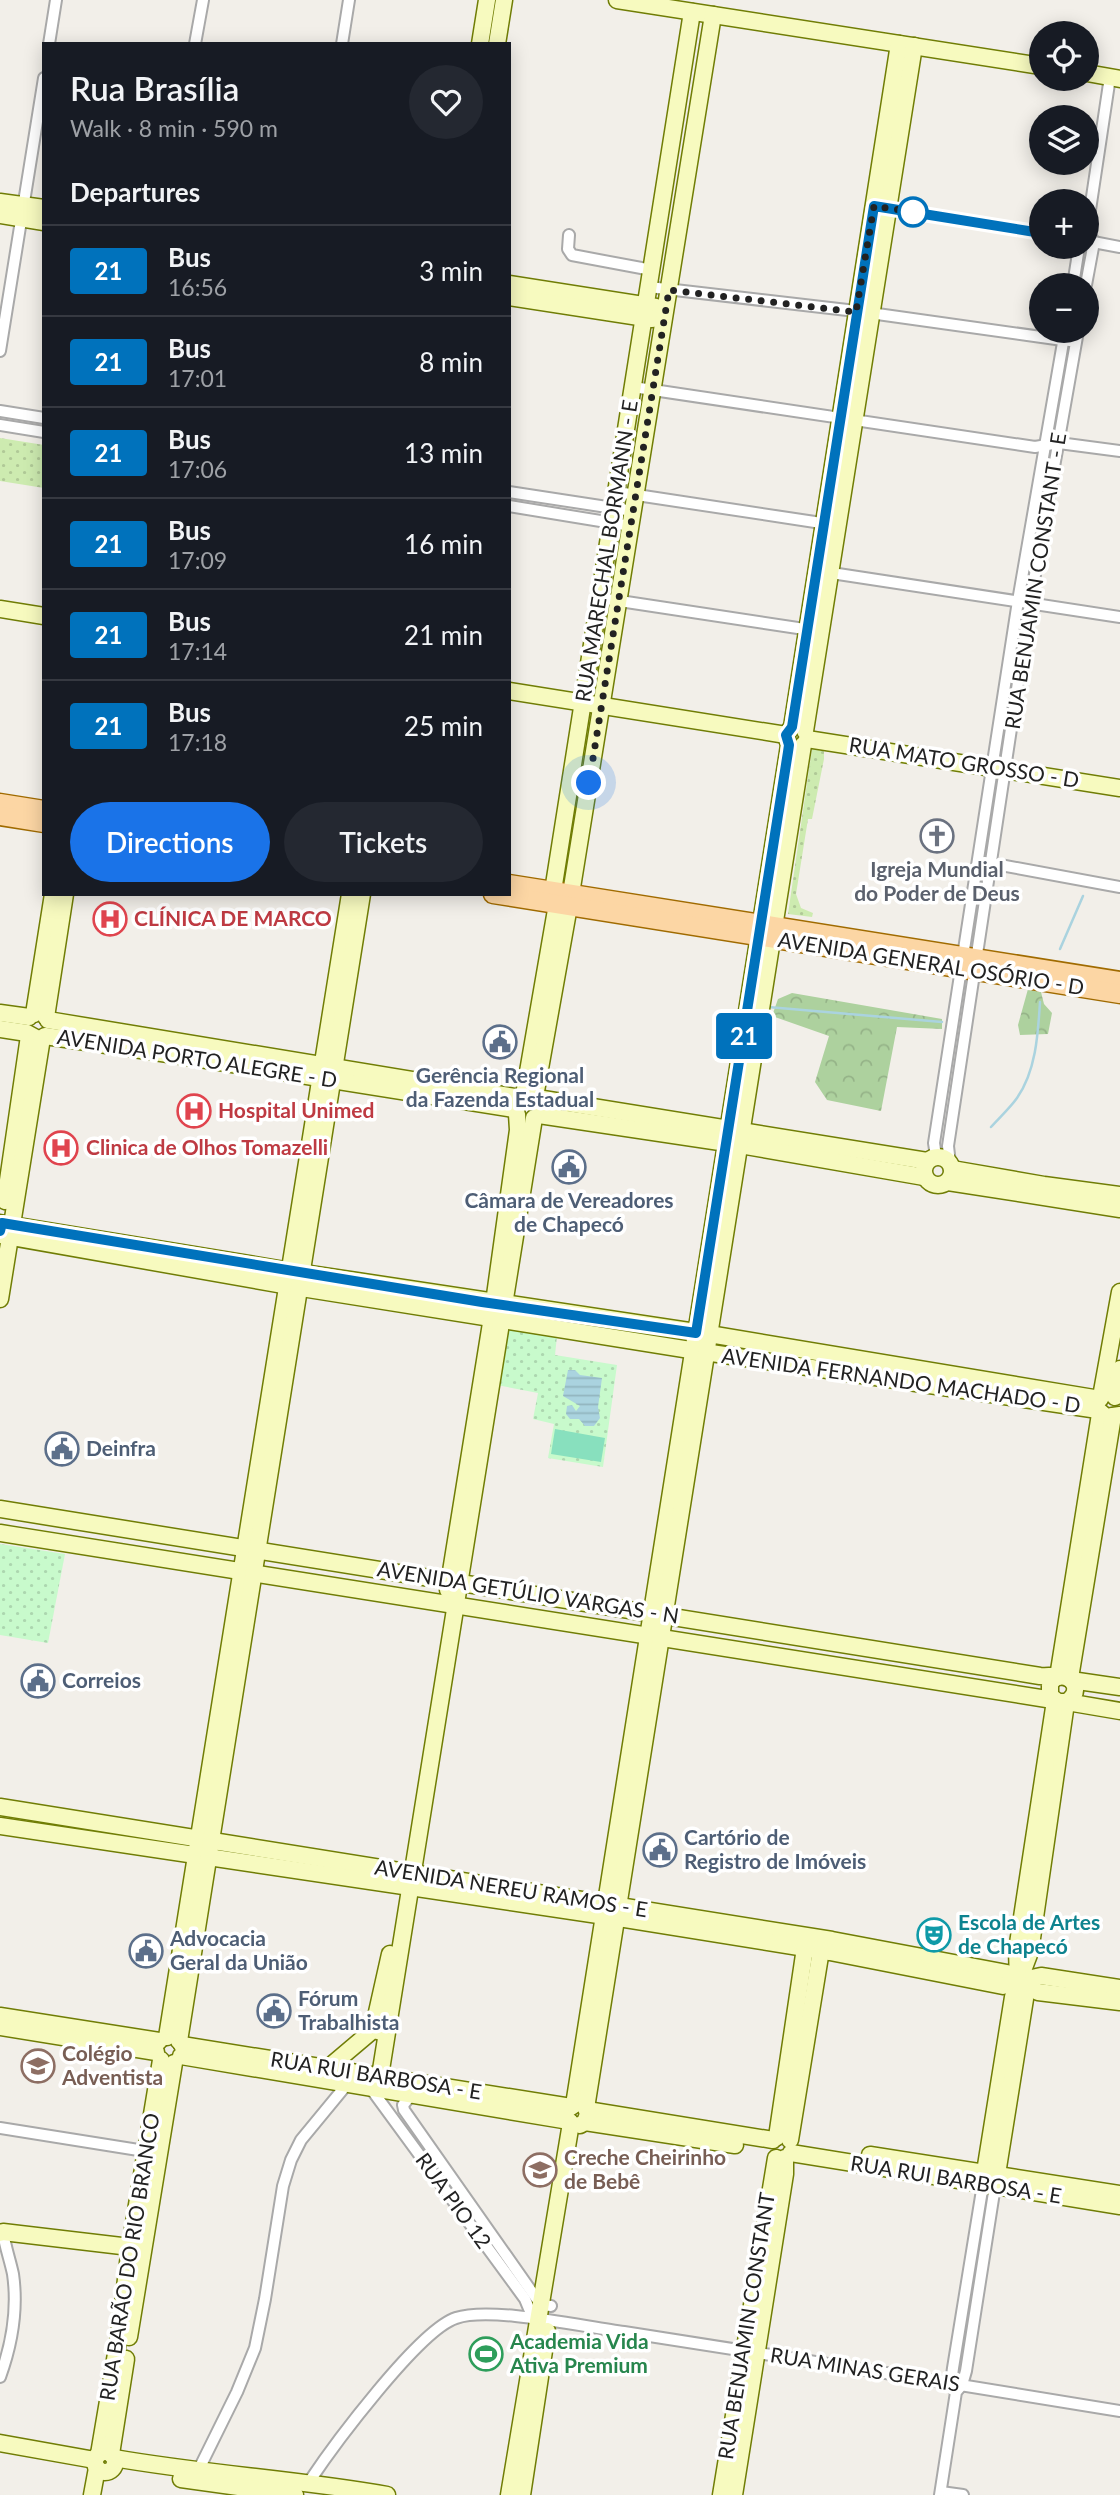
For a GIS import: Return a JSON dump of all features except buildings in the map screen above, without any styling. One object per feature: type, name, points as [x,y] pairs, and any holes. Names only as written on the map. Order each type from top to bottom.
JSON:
[{"type":"main road","points":[[0,803],[42,810]]},
{"type":"main road","points":[[0,816],[42,823]]},
{"type":"main road","name":"AVENIDA GENERAL OSÓRIO - D","points":[[511,885],[563,899]]},
{"type":"main road","name":"AVENIDA GENERAL OSÓRIO - D","points":[[511,895],[563,899],[969,963],[1120,981]]},
{"type":"main road","name":"AVENIDA GENERAL OSÓRIO - D","points":[[969,963],[1120,994]]},
{"type":"street","points":[[49,42],[56,0]]},
{"type":"street","points":[[195,42],[203,0]]},
{"type":"street","points":[[342,42],[349,0]]},
{"type":"street","points":[[480,42],[487,0]]},
{"type":"street","points":[[497,42],[504,0]]},
{"type":"street","points":[[617,0],[1029,64]]},
{"type":"street","name":"RUA MARECHAL BORMANN - E","points":[[563,899],[568,800],[692,12]]},
{"type":"street","name":"RUA MARECHAL BORMANN - E","points":[[375,2081],[389,1959],[407,1879],[504,1275],[528,1104],[563,899],[586,803],[713,15]]},
{"type":"street","points":[[522,2495],[528,2417],[542,2314],[612,1911],[906,45]]},
{"type":"street","points":[[1094,189],[1115,78]]},
{"type":"street","points":[[0,351],[42,90]]},
{"type":"street","points":[[666,179],[686,183]]},
{"type":"street","points":[[0,202],[42,221]]},
{"type":"street","points":[[881,207],[1029,231]]},
{"type":"street","points":[[0,215],[42,208]]},
{"type":"street","points":[[569,235],[568,249],[572,255],[652,270]]},
{"type":"street","points":[[1099,244],[1120,247]]},
{"type":"street","points":[[511,285],[550,297],[665,315]]},
{"type":"street","points":[[649,287],[1029,331]]},
{"type":"street","points":[[511,297],[550,297]]},
{"type":"street","name":"RUA BENJAMIN CONSTANT - E","points":[[969,963],[990,863],[1018,601],[1063,343]]},
{"type":"street","name":"RUA BENJAMIN CONSTANT - E","points":[[940,1168],[948,1146],[978,860],[999,768],[1076,343]]},
{"type":"street","points":[[633,387],[1035,447],[1059,443],[1120,451]]},
{"type":"street","points":[[0,411],[42,418]]},
{"type":"street","points":[[0,425],[42,432]]},
{"type":"street","points":[[511,492],[633,511],[831,524]]},
{"type":"street","points":[[522,494],[515,507],[614,508],[633,511]]},
{"type":"street","points":[[1027,552],[1039,554]]},
{"type":"street","points":[[824,571],[1120,617]]},
{"type":"street","points":[[600,598],[814,631]]},
{"type":"street","points":[[0,609],[42,616]]},
{"type":"street","name":"RUA MATO GROSSO - D","points":[[511,691],[1120,788]]},
{"type":"street","points":[[568,800],[586,803]]},
{"type":"street","points":[[978,860],[1120,887]]},
{"type":"street","points":[[38,1026],[53,896]]},
{"type":"street","points":[[0,1299],[4,1229],[38,1026],[65,896]]},
{"type":"street","points":[[328,1072],[350,896]]},
{"type":"street","points":[[200,1859],[328,1072],[362,896]]},
{"type":"street","points":[[0,1013],[38,1026]]},
{"type":"street","points":[[0,1029],[38,1026]]},
{"type":"street","name":"AVENIDA PORTO ALEGRE - D","points":[[38,1026],[734,1137],[1120,1195]]},
{"type":"street","name":"AVENIDA PORTO ALEGRE - D","points":[[940,1168],[1120,1209]]},
{"type":"street","name":"AVENIDA FERNANDO MACHADO - D","points":[[4,1229],[498,1311],[700,1351],[1110,1406]]},
{"type":"street","points":[[956,2387],[974,2322],[1013,1997],[1030,1952],[1060,1701],[1049,1688],[1064,1678],[1110,1406],[1120,1292]]},
{"type":"street","name":"AVENIDA FERNANDO MACHADO - D","points":[[498,1311],[703,1334],[1110,1406]]},
{"type":"street","points":[[1110,1406],[1120,1368]]},
{"type":"street","name":"AVENIDA GETÚLIO VARGAS - N","points":[[0,1509],[1120,1688]]},
{"type":"street","name":"AVENIDA GETÚLIO VARGAS - N","points":[[0,1533],[1120,1710]]},
{"type":"street","points":[[1060,1701],[1075,1692],[1064,1678]]},
{"type":"street","name":"AVENIDA NEREU RAMOS - E","points":[[0,1807],[205,1840],[407,1879],[893,1951],[1007,1973],[1038,1992],[1120,2002]]},
{"type":"street","name":"AVENIDA NEREU RAMOS - E","points":[[0,1826],[200,1859],[407,1879]]},
{"type":"street","name":"RUA BARÃO DO RIO BRANCO","points":[[170,2049],[202,1894],[200,1859]]},
{"type":"street","name":"RUA BARÃO DO RIO BRANCO","points":[[92,2495],[105,2462],[200,1859]]},
{"type":"street","name":"AVENIDA NEREU RAMOS - E","points":[[612,1911],[1003,1986],[1041,1976],[1120,1987]]},
{"type":"street","name":"RUA BENJAMIN CONSTANT","points":[[721,2495],[734,2453],[813,1949]]},
{"type":"street","name":"RUA RUI BARBOSA - E","points":[[0,2015],[348,2083],[375,2081],[990,2179],[1120,2194]]},
{"type":"street","name":"RUA RUI BARBOSA - E","points":[[0,2027],[328,2067],[412,2094],[578,2115]]},
{"type":"street","points":[[328,2067],[380,2031]]},
{"type":"street","name":"RUA PIO 12","points":[[375,2081],[435,2177],[525,2299],[530,2311],[542,2314]]},
{"type":"street","points":[[198,2471],[237,2392],[255,2348],[283,2186],[291,2160],[301,2140],[348,2083]]},
{"type":"street","name":"RUA PIO 12","points":[[412,2094],[403,2105],[404,2110],[542,2314]]},
{"type":"street","points":[[0,2128],[152,2152]]},
{"type":"street","name":"RUA BARÃO DO RIO BRANCO","points":[[102,2495],[130,2247],[152,2152]]},
{"type":"street","points":[[435,2177],[446,2169]]},
{"type":"street","points":[[963,2495],[941,2493],[956,2387],[961,2319],[990,2179]]},
{"type":"street","name":"RUA RUI BARBOSA - E","points":[[990,2179],[1120,2206]]},
{"type":"street","points":[[0,2376],[12,2336],[15,2312],[13,2273],[1,2231],[130,2247]]},
{"type":"street","name":"RUA MINAS GERAIS","points":[[309,2482],[386,2382],[440,2326],[455,2318],[473,2314],[542,2314],[956,2387],[1120,2411]]},
{"type":"street","points":[[961,2319],[974,2322]]},
{"type":"street","points":[[509,2495],[528,2417]]},
{"type":"street","points":[[0,2443],[295,2495]]},
{"type":"street","name":"RUA BENJAMIN CONSTANT","points":[[734,2453],[734,2495]]},
{"type":"street","points":[[105,2462],[309,2482],[387,2495]]},
{"type":"green space","points":[[0,438],[42,445],[42,488],[0,481]]},
{"type":"green space","points":[[812,749],[824,751],[824,759],[812,819],[808,819],[796,894],[801,908],[813,913],[812,917],[788,914]]},
{"type":"green space","points":[[1028,989],[1041,992],[1044,1004],[1052,1013],[1048,1034],[1020,1035],[1018,1025]]},
{"type":"green space","points":[[792,993],[942,1019],[942,1029],[897,1027],[881,1111],[827,1100],[815,1082],[829,1036],[772,1016],[778,999]]},
{"type":"green space","points":[[507,1328],[557,1336],[555,1355],[617,1365],[603,1467],[548,1458],[554,1424],[533,1419],[538,1393],[497,1385]]},
{"type":"green space","points":[[555,1429],[605,1438],[601,1462],[551,1454]]},
{"type":"green space","points":[[0,1544],[65,1554],[48,1643],[0,1635]]},
{"type":"water","points":[[568,1370],[575,1370],[580,1375],[602,1378],[598,1407],[600,1418],[594,1426],[585,1426],[579,1419],[570,1419],[566,1414],[567,1406],[572,1405],[576,1411],[580,1406],[563,1396]]},
{"type":"waterway","points":[[1060,949],[1083,896]]},
{"type":"waterway","points":[[991,1127],[1017,1098],[1028,1076],[1037,1039],[1040,1002]]},
{"type":"waterway","points":[[768,1007],[942,1022]]},
{"type":"bus line","name":"21","points":[[0,1231],[2,1223],[482,1302],[696,1333],[788,752],[786,735],[792,727],[874,206],[1029,231]]},
{"type":"place","name":"Igreja Mundial do Poder de Deus","points":[[937,836]]},
{"type":"place","name":"CLÍNICA DE MARCO","points":[[110,919]]},
{"type":"place","name":"Gerência Regional da Fazenda Estadual","points":[[500,1042]]},
{"type":"place","name":"Hospital Unimed","points":[[194,1111]]},
{"type":"place","name":"Clinica de Olhos Tomazelli","points":[[61,1148]]},
{"type":"place","name":"Câmara de Vereadores de Chapecó","points":[[569,1167]]},
{"type":"place","name":"Deinfra","points":[[62,1449]]},
{"type":"place","name":"Correios","points":[[38,1681]]},
{"type":"place","name":"Cartório de Registro de Imóveis","points":[[660,1850]]},
{"type":"place","name":"Escola de Artes de Chapecó","points":[[934,1935]]},
{"type":"place","name":"Advocacia Geral da União","points":[[146,1951]]},
{"type":"place","name":"Fórum Trabalhista","points":[[274,2011]]},
{"type":"place","name":"Colégio Adventista","points":[[38,2066]]},
{"type":"place","name":"Creche Cheirinho de Bebê","points":[[540,2170]]},
{"type":"place","name":"Academia Vida Ativa Premium","points":[[486,2354]]},
{"type":"route","points":[[589,783],[669,290],[856,312],[874,206],[913,212]]}]
